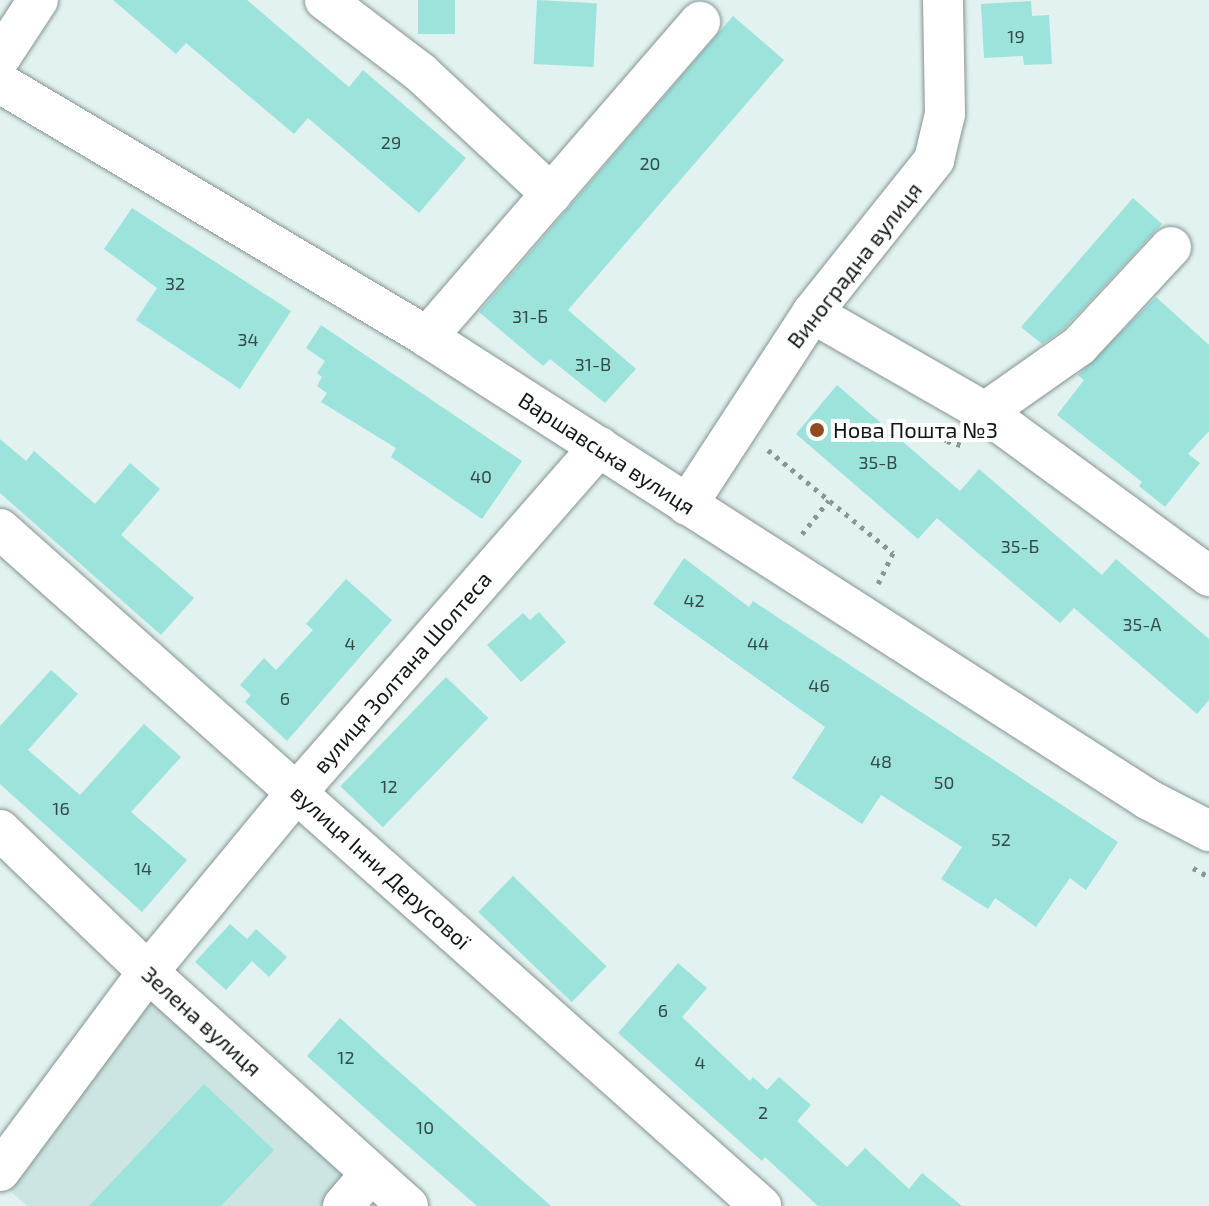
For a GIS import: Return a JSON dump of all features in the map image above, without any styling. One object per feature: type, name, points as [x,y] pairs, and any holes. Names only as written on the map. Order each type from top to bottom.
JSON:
[{"type":"street","points":[[0,58],[38,0]]},
{"type":"street","points":[[325,0],[421,73],[551,194]]},
{"type":"street","name":"Виноградна вулиця","points":[[687,505],[812,313],[934,160],[945,114],[943,0]]},
{"type":"street","points":[[427,337],[700,22]]},
{"type":"street","name":"Варшавська вулиця","points":[[0,83],[427,337],[1149,800],[1209,831]]},
{"type":"street","points":[[979,430],[1079,346],[1171,247]]},
{"type":"street","points":[[812,313],[979,430],[1209,576]]},
{"type":"street","name":"вулиця Золтана Шолтеса","points":[[0,1171],[148,972],[297,792],[599,447]]},
{"type":"street","name":"вулиця Інни Дерусової","points":[[0,529],[761,1206]]},
{"type":"street","name":"Зелена вулиця","points":[[0,830],[148,972],[408,1206]]},
{"type":"street","points":[[343,1206],[371,1173]]},
{"type":"path","points":[[924,423],[947,441],[979,430]]},
{"type":"path","points":[[757,459],[770,437]]},
{"type":"path","points":[[764,447],[893,553],[892,565],[869,597]]},
{"type":"path","points":[[791,546],[829,500]]},
{"type":"shaded area","points":[[148,972],[371,1173],[343,1206],[27,1206],[0,1182]]},
{"type":"building","points":[[113,0],[247,0],[349,87],[363,70],[466,158],[419,213],[308,118],[294,134],[186,43],[176,54]]},
{"type":"building","points":[[418,0],[455,0],[455,34],[418,34]]},
{"type":"building","points":[[537,0],[597,3],[594,67],[534,64]]},
{"type":"building","points":[[1031,1],[1032,16],[1049,15],[1052,64],[1024,65],[1023,56],[984,58],[981,4]]},
{"type":"building","points":[[733,16],[784,60],[568,310],[636,369],[605,403],[550,359],[543,366],[479,312]]},
{"type":"building","points":[[1133,198],[1162,224],[1064,329],[1042,344],[1021,327]]},
{"type":"building","points":[[132,208],[291,311],[240,389],[136,320],[157,288],[104,249]]},
{"type":"building","points":[[1156,297],[1209,345],[1209,431],[1188,454],[1200,463],[1165,507],[1139,486],[1142,482],[1057,415],[1084,380],[1078,375]]},
{"type":"building","points":[[321,325],[522,461],[482,519],[391,457],[396,448],[321,402],[327,393],[317,386],[322,377],[317,373],[325,361],[306,348]]},
{"type":"building","points":[[837,385],[960,491],[979,469],[1102,575],[1116,559],[1209,639],[1209,700],[1197,714],[1074,608],[1060,623],[937,518],[918,539],[796,434]]},
{"type":"building","points":[[0,439],[26,461],[34,451],[95,504],[130,463],[160,489],[121,535],[194,598],[161,635],[0,493]]},
{"type":"building","points":[[684,558],[749,607],[753,601],[1118,842],[1086,890],[1070,878],[1036,927],[995,898],[988,909],[941,879],[962,847],[881,795],[862,824],[792,778],[825,727],[653,604]]},
{"type":"building","points":[[346,579],[392,620],[287,741],[245,702],[251,695],[240,685],[264,658],[276,670],[313,630],[306,624]]},
{"type":"building","points":[[539,612],[566,642],[521,682],[487,645],[523,613],[530,620]]},
{"type":"building","points":[[51,670],[78,694],[28,750],[80,795],[144,724],[181,757],[131,812],[187,860],[142,912],[0,784],[0,726]]},
{"type":"building","points":[[446,677],[488,718],[383,827],[340,786]]},
{"type":"building","points":[[513,876],[607,966],[572,1002],[478,912]]},
{"type":"building","points":[[230,924],[247,939],[256,929],[287,957],[269,977],[252,961],[226,990],[195,962]]},
{"type":"building","points":[[678,963],[707,988],[682,1017],[750,1081],[753,1077],[767,1090],[779,1077],[811,1105],[797,1121],[847,1167],[865,1148],[909,1189],[922,1173],[962,1206],[818,1206],[765,1157],[762,1161],[618,1033]]},
{"type":"building","points":[[340,1018],[551,1206],[477,1206],[385,1126],[307,1056]]},
{"type":"building","points":[[204,1084],[274,1150],[221,1206],[89,1206]]},
{"type":"place","name":"Нова Пошта №3","points":[[817,430]]}]
